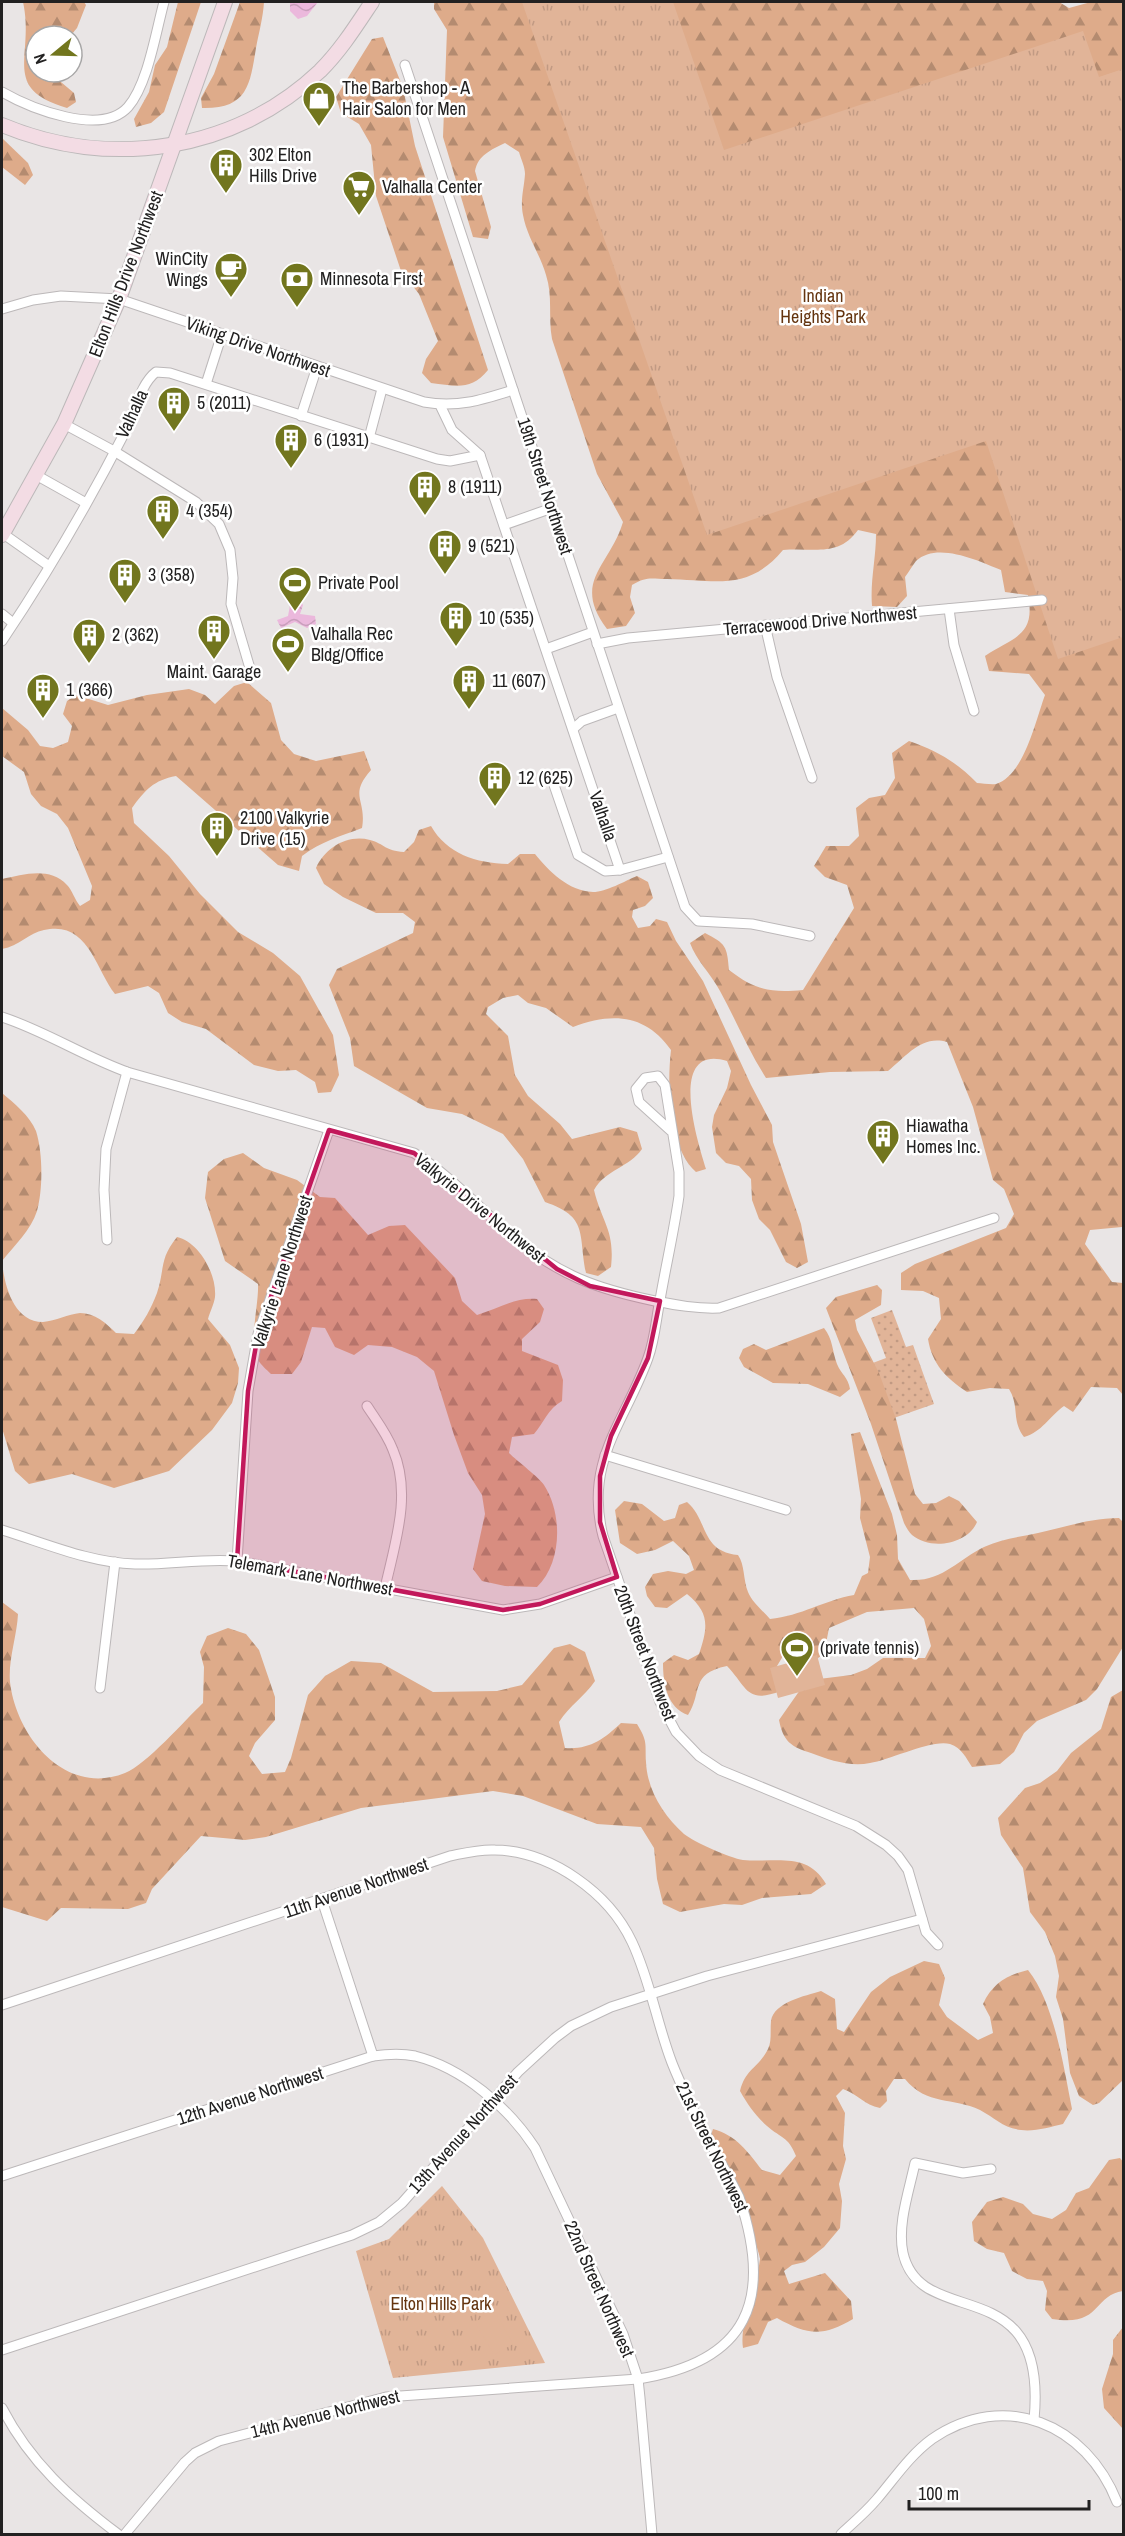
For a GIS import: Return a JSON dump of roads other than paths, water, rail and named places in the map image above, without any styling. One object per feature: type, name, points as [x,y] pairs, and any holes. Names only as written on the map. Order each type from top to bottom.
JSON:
[{"type":"main road","name":"Elton Hills Drive Northwest","points":[[2,534],[64,424],[119,299],[225,2]]},
{"type":"main road","points":[[2,125],[47,142],[87,150],[121,150],[175,145],[231,127],[282,101],[320,71],[372,2]]},
{"type":"street","points":[[2,92],[27,105],[68,117],[93,120],[114,117],[130,105],[138,90],[164,2]]},
{"type":"street","name":"19th Street Northwest","points":[[405,65],[685,907],[698,921],[752,924],[810,936]]},
{"type":"street","name":"Viking Drive Northwest","points":[[2,309],[33,300],[61,296],[119,299],[382,389],[440,405],[469,404],[513,390]]},
{"type":"street","points":[[206,384],[222,334]]},
{"type":"street","points":[[301,416],[317,367]]},
{"type":"street","name":"Valhalla","points":[[2,641],[50,566],[86,503],[151,376],[161,371],[369,438],[450,461],[480,454],[620,870]]},
{"type":"street","points":[[369,438],[382,389]]},
{"type":"street","points":[[440,405],[452,430],[480,454]]},
{"type":"street","points":[[64,424],[114,451],[196,502],[219,524],[226,537],[233,564],[231,592],[234,619],[249,665]]},
{"type":"street","points":[[36,475],[86,503]]},
{"type":"street","points":[[504,525],[552,508]]},
{"type":"street","points":[[2,534],[50,566]]},
{"type":"street","name":"Terracewood Drive Northwest","points":[[597,645],[628,638],[1042,600]]},
{"type":"street","points":[[949,609],[954,645],[974,711]]},
{"type":"street","points":[[2,614],[14,623]]},
{"type":"street","points":[[765,626],[777,677],[812,778]]},
{"type":"street","points":[[546,649],[593,632]]},
{"type":"street","points":[[573,729],[582,721],[618,708]]},
{"type":"street","name":"Valhalla","points":[[554,785],[578,855],[605,870],[620,870],[668,857]]},
{"type":"street","name":"Valkyrie Drive Northwest","points":[[2,1017],[49,1034],[89,1057],[127,1072],[329,1130],[397,1147],[430,1162],[527,1249],[575,1279],[612,1292],[706,1309],[731,1306],[994,1218]]},
{"type":"street","points":[[107,1240],[104,1190],[106,1149],[127,1072]]},
{"type":"street","name":"20th Street Northwest","points":[[670,1131],[639,1102],[636,1089],[645,1078],[658,1076],[665,1085],[670,1131],[680,1181],[676,1214],[648,1358],[611,1436],[599,1485],[599,1515],[617,1577],[660,1702],[668,1719],[687,1745],[720,1770],[856,1826],[880,1840],[898,1856],[908,1870],[926,1932],[938,1945]]},
{"type":"street","name":"Valkyrie Lane Northwest","points":[[237,1561],[248,1391],[258,1334],[329,1130]]},
{"type":"street","points":[[367,1406],[390,1443],[401,1477],[401,1512],[385,1588]]},
{"type":"street","points":[[605,1455],[786,1510]]},
{"type":"street","name":"Telemark Lane Northwest","points":[[2,1530],[115,1562],[135,1564],[194,1559],[237,1561],[503,1610],[540,1604],[617,1577]]},
{"type":"street","points":[[100,1688],[115,1562]]},
{"type":"street","name":"11th Avenue Northwest","points":[[2,2005],[450,1856],[495,1850],[516,1852],[541,1861],[579,1881],[611,1909],[632,1943],[649,1995]]},
{"type":"street","points":[[322,1900],[373,2056]]},
{"type":"street","name":"13th Avenue Northwest","points":[[2,2350],[363,2231],[388,2216],[402,2203],[540,2051],[571,2026],[611,2007],[707,1976],[922,1919]]},
{"type":"street","name":"21st Street Northwest","points":[[638,2379],[686,2369],[725,2344],[739,2330],[747,2313],[754,2277],[750,2236],[739,2197],[681,2084],[649,1995]]},
{"type":"street","name":"12th Avenue Northwest","points":[[2,2176],[373,2056],[413,2056],[434,2062],[453,2072],[493,2101]]},
{"type":"street","name":"22nd Street Northwest","points":[[493,2101],[519,2126],[535,2148],[623,2334],[638,2379],[651,2535]]},
{"type":"street","points":[[991,2169],[963,2174],[915,2163],[902,2228],[904,2255],[918,2280],[929,2290],[983,2309],[1015,2328],[1026,2344],[1032,2361],[1036,2400],[1034,2420]]},
{"type":"street","name":"14th Avenue Northwest","points":[[125,2535],[185,2462],[195,2452],[219,2441],[386,2397],[414,2393],[638,2379]]},
{"type":"street","points":[[2,2408],[29,2454],[52,2480],[118,2535]]},
{"type":"street","points":[[841,2535],[876,2501],[914,2456],[949,2429],[966,2421],[992,2416],[1017,2416],[1034,2420],[1069,2436],[1082,2447],[1105,2475],[1117,2502]]},
{"type":"water","points":[[290,2],[318,2],[307,16],[298,19],[290,11]]},
{"type":"water","name":"Private Pool","points":[[299,598],[303,605],[300,614],[315,616],[316,624],[307,628],[295,622],[281,628],[277,620],[288,616],[291,600]]},
{"type":"place","name":"The Barbershop - A Hair Salon for Men","points":[[319,127]]},
{"type":"place","name":"302 Elton Hills Drive","points":[[226,194]]},
{"type":"place","name":"Valhalla Center","points":[[359,216]]},
{"type":"place","name":"WinCity Wings","points":[[231,298]]},
{"type":"place","name":"Minnesota First","points":[[297,308]]},
{"type":"place","name":"5 (2011)","points":[[174,432]]},
{"type":"place","name":"6 (1931)","points":[[291,469]]},
{"type":"place","name":"8 (1911)","points":[[425,516]]},
{"type":"place","name":"4 (354)","points":[[163,540]]},
{"type":"place","name":"9 (521)","points":[[445,575]]},
{"type":"place","name":"3 (358)","points":[[125,604]]},
{"type":"place","name":"Private Pool","points":[[295,612]]},
{"type":"place","name":"10 (535)","points":[[456,647]]},
{"type":"place","name":"Maint. Garage","points":[[214,660]]},
{"type":"place","name":"2 (362)","points":[[89,664]]},
{"type":"place","name":"Valhalla Rec Bldg/Office","points":[[288,673]]},
{"type":"place","name":"11 (607)","points":[[469,710]]},
{"type":"place","name":"1 (366)","points":[[43,719]]},
{"type":"place","name":"12 (625)","points":[[495,807]]},
{"type":"place","name":"2100 Valkyrie Drive (15)","points":[[217,857]]},
{"type":"place","name":"Hiawatha Homes Inc.","points":[[883,1165]]},
{"type":"place","name":"(private tennis)","points":[[797,1677]]},
{"type":"park label","name":"Indian Heights Park","points":[[823,306]]},
{"type":"park label","name":"Elton Hills Park","points":[[441,2304]]}]
